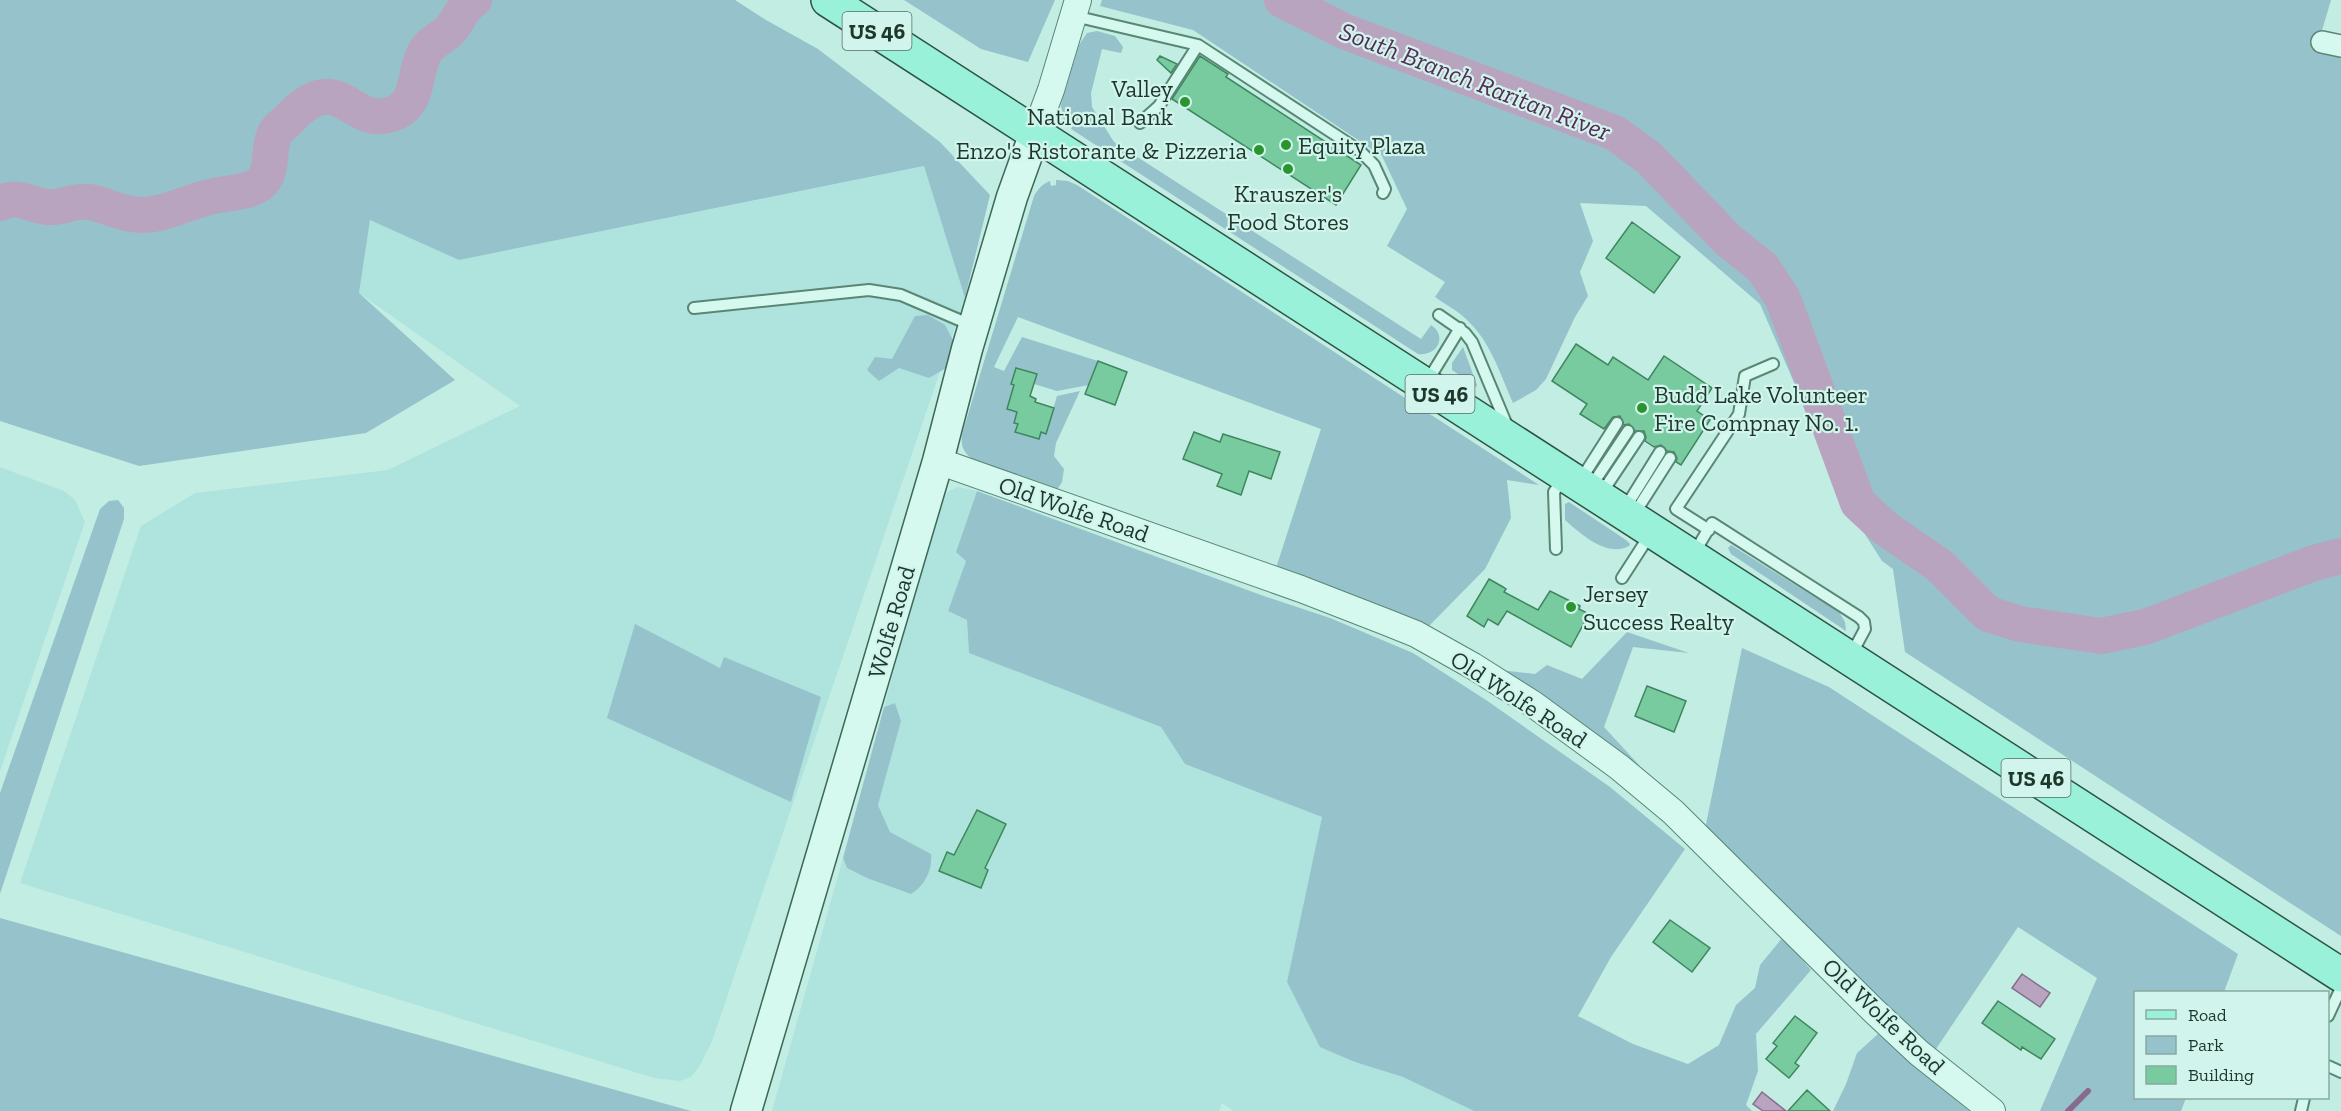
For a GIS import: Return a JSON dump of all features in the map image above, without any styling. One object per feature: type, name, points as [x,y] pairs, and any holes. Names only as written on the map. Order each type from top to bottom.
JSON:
[{"type":"main road","name":"US 46","points":[[828,0],[1605,501],[1700,543],[1850,658],[2341,975]]},
{"type":"main road","name":"Wolfe Road","points":[[746,1111],[938,461],[1012,196],[1035,133]]},
{"type":"street","points":[[1035,133],[1051,90],[1076,8]]},
{"type":"street","name":"Old Wolfe Road","points":[[938,461],[1300,589],[1416,634],[1473,666],[1533,704],[1619,767],[1674,812],[1872,1010],[1919,1053],[1992,1111]]},
{"type":"lane","points":[[1076,8],[1198,45],[1360,151],[1374,165],[1385,189],[1383,193]]},
{"type":"lane","points":[[1140,123],[1159,106],[1198,45]]},
{"type":"lane","points":[[694,308],[869,290],[901,296],[974,327]]},
{"type":"lane","points":[[1439,315],[1460,328],[1472,342],[1514,442]]},
{"type":"lane","points":[[1426,385],[1460,328]]},
{"type":"lane","points":[[1700,543],[1676,509],[1739,414],[1745,376],[1773,364]]},
{"type":"lane","points":[[1617,423],[1605,501],[1622,578]]},
{"type":"lane","points":[[1605,501],[1628,431]]},
{"type":"lane","points":[[1605,501],[1639,437]]},
{"type":"lane","points":[[1556,549],[1554,492],[1605,501],[1665,455]]},
{"type":"lane","points":[[2329,1014],[2341,988]]},
{"type":"shaded area","points":[[925,166],[965,298],[712,1041],[699,1067],[691,1077],[680,1081],[654,1078],[20,883],[141,526],[195,493],[388,470],[520,406],[359,293],[370,219],[459,260]]},
{"type":"shaded area","points":[[0,467],[64,491],[75,500],[85,522],[0,771]]},
{"type":"shaded area","points":[[958,487],[977,491],[956,551],[966,561],[948,611],[967,620],[969,653],[1161,727],[1185,764],[1322,817],[1287,982],[1320,1046],[1355,1062],[1403,1077],[1474,1111],[1233,1111],[1222,1103],[1219,1111],[772,1111],[843,858],[847,868],[867,878],[931,854],[890,832],[878,804],[901,721],[895,703],[884,707],[935,516],[942,498],[949,491]]},
{"type":"shaded area","points":[[2022,974],[2050,993],[2040,1007],[2012,988]]},
{"type":"shaded area","points":[[1762,1092],[1786,1111],[1763,1111],[1753,1104]]},
{"type":"green space","points":[[0,0],[735,0],[818,49],[940,142],[990,195],[965,298],[924,166],[459,260],[370,220],[359,293],[455,380],[366,433],[139,466],[0,421]]},
{"type":"green space","points":[[904,0],[1055,0],[1028,62],[981,49]]},
{"type":"green space","points":[[1102,0],[2331,0],[2318,44],[2341,50],[2341,936],[1905,652],[1893,569],[1882,561],[1849,509],[1760,304],[1646,206],[1580,203],[1593,241],[1580,272],[1588,296],[1575,317],[1546,379],[1536,390],[1513,403],[1495,360],[1477,330],[1461,315],[1435,297],[1445,282],[1387,246],[1407,209],[1382,156],[1193,30],[1100,6]]},
{"type":"green space","points":[[1097,31],[1115,36],[1123,47],[1121,53],[1102,49],[1091,93],[1092,107],[1114,142],[1421,339],[1431,325],[1439,335],[1435,349],[1425,354],[1418,354],[1071,129],[1074,123],[1070,121],[1067,126],[1061,105],[1079,45],[1087,33]]},
{"type":"green space","points":[[1056,180],[1068,181],[1077,185],[1539,485],[1507,480],[1511,518],[1485,569],[1429,626],[1276,568],[1321,429],[1018,317],[994,367],[1004,371],[1022,337],[1098,361],[1089,385],[1057,391],[1034,384],[1036,374],[1017,368],[1011,384],[1014,385],[1007,409],[1017,412],[1014,423],[1018,424],[1016,432],[1039,439],[1041,432],[1046,433],[1057,396],[1080,391],[1056,443],[1054,456],[1064,469],[1062,482],[1057,490],[972,459],[966,453],[962,443],[963,431],[1034,196],[1047,182],[1050,181],[1051,186],[1056,185]]},
{"type":"green space","points":[[928,315],[945,325],[956,346],[948,367],[929,378],[899,368],[879,381],[867,370],[875,357],[892,359],[915,316]]},
{"type":"green space","points":[[1463,347],[1477,387],[1452,370],[1452,363]]},
{"type":"green space","points":[[977,491],[1330,618],[1413,653],[1486,700],[1610,787],[1685,849],[1611,957],[1578,1016],[1633,1044],[1688,1064],[1719,1045],[1736,1005],[1755,988],[1760,965],[1783,937],[1811,970],[1756,1034],[1758,1071],[1746,1105],[1752,1111],[1474,1111],[1403,1077],[1355,1062],[1320,1047],[1287,982],[1322,817],[1185,764],[1161,727],[969,653],[967,620],[948,611],[966,561],[956,552]]},
{"type":"green space","points":[[118,500],[124,508],[124,519],[0,894],[0,793],[100,509],[109,501]]},
{"type":"green space","points":[[1569,502],[1626,540],[1629,546],[1612,549],[1586,538],[1565,520],[1565,504]]},
{"type":"green space","points":[[1731,545],[1839,612],[1845,622],[1846,631],[1731,554],[1728,548]]},
{"type":"green space","points":[[635,624],[720,668],[724,657],[821,697],[791,802],[607,718]]},
{"type":"green space","points":[[1627,632],[1689,653],[1633,647],[1604,727],[1640,766],[1500,670],[1535,674],[1547,665],[1582,679]]},
{"type":"green space","points":[[1742,648],[1829,687],[2238,954],[2224,991],[2134,991],[2134,1099],[2186,1099],[2181,1111],[2040,1111],[2097,978],[2018,927],[1934,1052],[1704,834]]},
{"type":"green space","points":[[895,703],[901,721],[878,805],[890,832],[931,854],[931,866],[927,877],[911,894],[847,868],[843,858],[884,707]]},
{"type":"green space","points":[[0,918],[691,1111],[0,1111]]},
{"type":"green space","points":[[1878,1034],[1969,1111],[1833,1111],[1857,1053]]},
{"type":"building","points":[[1160,56],[1177,64],[1171,73],[1157,60]]},
{"type":"building","name":"Equity Plaza","points":[[1200,56],[1228,74],[1226,77],[1361,165],[1336,205],[1172,99]]},
{"type":"building","points":[[1632,222],[1680,257],[1654,293],[1606,258]]},
{"type":"building","name":"Budd Lake Volunteer Fire Compnay No. 1.","points":[[1576,344],[1608,365],[1613,357],[1648,380],[1664,356],[1712,388],[1697,411],[1710,420],[1681,465],[1676,462],[1674,452],[1667,451],[1661,445],[1654,447],[1645,441],[1644,431],[1635,431],[1629,424],[1624,425],[1620,416],[1613,417],[1604,429],[1580,414],[1587,404],[1552,381]]},
{"type":"building","points":[[1098,361],[1127,372],[1115,405],[1085,394]]},
{"type":"building","points":[[1016,368],[1037,374],[1030,396],[1036,399],[1035,402],[1054,408],[1046,434],[1041,432],[1039,439],[1015,432],[1018,424],[1014,423],[1017,412],[1007,409]]},
{"type":"building","points":[[1194,432],[1220,442],[1223,434],[1280,452],[1271,479],[1249,471],[1241,495],[1217,486],[1222,474],[1183,459]]},
{"type":"building","points":[[1489,579],[1506,589],[1504,592],[1538,610],[1550,591],[1580,606],[1579,609],[1589,614],[1571,647],[1507,611],[1498,625],[1488,619],[1484,627],[1467,616]]},
{"type":"building","points":[[1647,686],[1686,701],[1674,732],[1635,716]]},
{"type":"building","points":[[977,810],[1006,824],[985,868],[988,870],[981,888],[939,871],[947,852],[954,855]]},
{"type":"building","points":[[1670,920],[1710,948],[1692,972],[1653,942]]},
{"type":"building","points":[[1998,1001],[2055,1039],[2041,1059],[2022,1047],[2021,1050],[1982,1023]]},
{"type":"building","points":[[1795,1016],[1817,1033],[1795,1063],[1799,1066],[1789,1078],[1766,1059],[1777,1046],[1773,1043]]},
{"type":"building","points":[[1807,1090],[1830,1111],[1788,1111]]},
{"type":"waterway","name":"South Branch Raritan River","points":[[0,203],[19,200],[53,207],[88,202],[127,213],[149,215],[207,197],[257,186],[267,173],[275,133],[305,104],[320,98],[332,97],[375,116],[389,115],[407,104],[427,49],[449,31],[466,7],[474,0]]},
{"type":"waterway","name":"South Branch Raritan River","points":[[1282,0],[1346,32],[1615,133],[1649,158],[1728,240],[1763,268],[1783,299],[1858,503],[1885,528],[1940,566],[1988,614],[2020,624],[2101,636],[2145,627],[2314,563],[2341,556]]},
{"type":"waterway","points":[[2068,1111],[2088,1091]]},
{"type":"place","name":"Valley National Bank","points":[[1185,102]]},
{"type":"place","name":"Equity Plaza","points":[[1286,145]]},
{"type":"place","name":"Enzo's Ristorante & Pizzeria","points":[[1259,150]]},
{"type":"place","name":"Krauszer's Food Stores","points":[[1288,169]]},
{"type":"place","name":"Budd Lake Volunteer Fire Compnay No. 1.","points":[[1642,408]]},
{"type":"place","name":"Jersey Success Realty","points":[[1571,607]]}]
